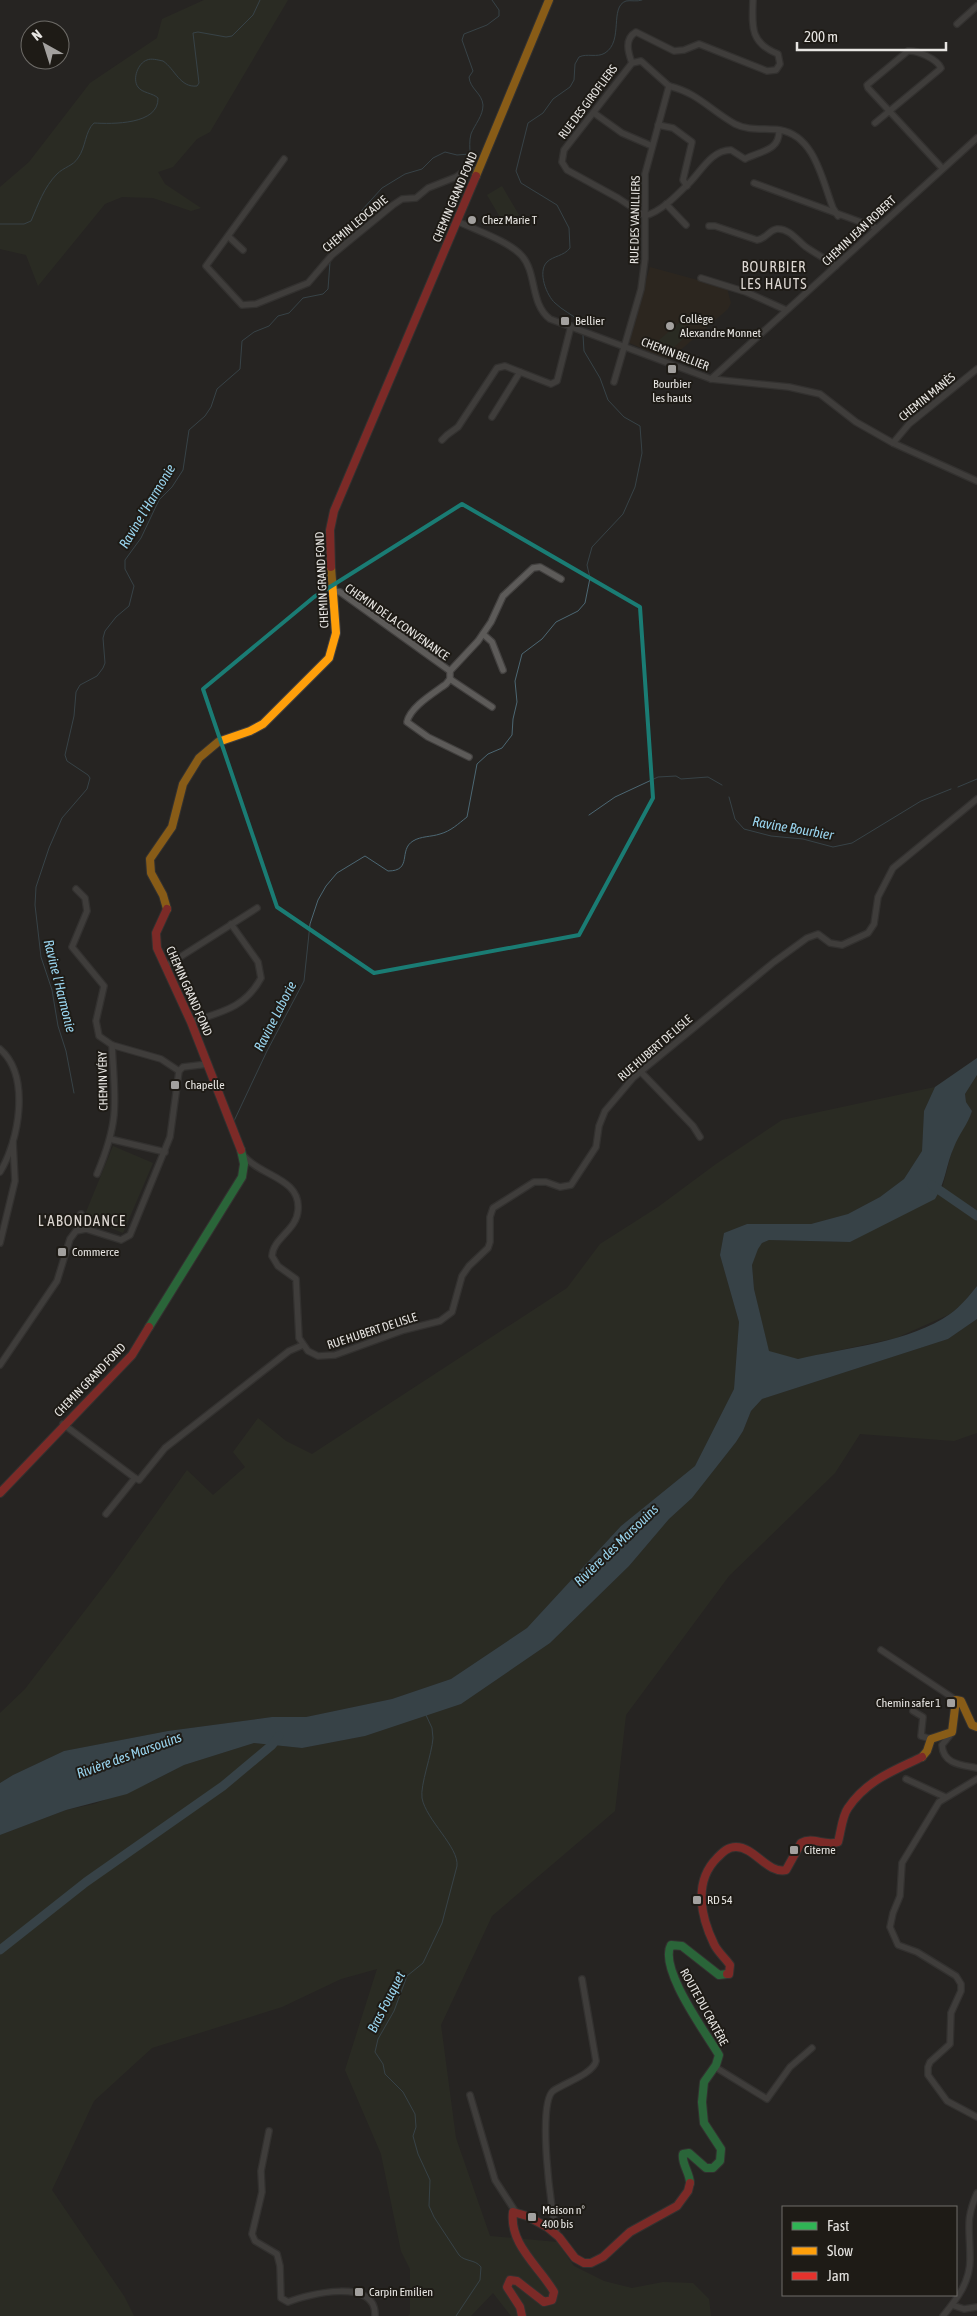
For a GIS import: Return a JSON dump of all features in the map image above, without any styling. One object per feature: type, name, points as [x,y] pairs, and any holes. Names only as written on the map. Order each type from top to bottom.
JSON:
[{"type":"street","name":"CHEMIN GRAND FOND","points":[[0,1492],[132,1354],[242,1177],[243,1156],[208,1064],[155,938],[167,908],[163,895],[151,873],[150,859],[175,821],[182,784],[192,766],[206,751],[218,742],[250,731],[263,724],[330,658],[336,633],[332,591],[330,530],[334,511],[549,0]]},
{"type":"street","points":[[632,63],[628,41],[636,32],[674,51],[684,50],[699,44],[767,72],[776,70],[780,64],[778,54],[763,47],[755,37],[752,0]]},
{"type":"street","points":[[957,24],[977,6]]},
{"type":"street","points":[[875,123],[890,112],[939,70],[940,65],[915,51],[908,51],[869,82],[868,88],[890,112],[942,168]]},
{"type":"street","name":"RUE DES GIROFLIERS","points":[[645,216],[618,198],[572,174],[562,162],[564,150],[632,63],[641,61],[669,86]]},
{"type":"street","points":[[669,86],[686,90],[739,126],[779,130],[795,136],[810,149],[833,208],[838,216]]},
{"type":"street","name":"RUE DES VANILLIERS","points":[[614,382],[642,289],[645,265],[645,174],[669,86]]},
{"type":"street","points":[[594,113],[622,133],[652,146]]},
{"type":"street","points":[[658,124],[673,128],[692,142],[683,180],[687,186]]},
{"type":"street","points":[[645,216],[666,204],[687,186],[715,154],[731,150],[745,159],[776,144],[780,139],[779,130]]},
{"type":"street","name":"CHEMIN JEAN ROBERT","points":[[711,379],[977,138]]},
{"type":"street","points":[[244,250],[228,237],[284,159]]},
{"type":"street","name":"CHEMIN LEOCADIE","points":[[228,237],[206,266],[238,303],[247,306],[256,304],[308,283],[326,261],[392,204],[402,199],[416,198],[430,186],[454,178],[470,167],[479,170]]},
{"type":"street","points":[[754,183],[838,216],[877,228]]},
{"type":"street","points":[[666,204],[686,226]]},
{"type":"street","name":"CHEMIN BELLIER","points":[[457,221],[507,246],[522,256],[544,314],[550,319],[711,379],[789,387],[820,394],[856,422],[893,443],[977,481]]},
{"type":"street","points":[[709,226],[715,226],[757,240],[764,239],[776,229],[785,230],[807,248],[836,266]]},
{"type":"street","points":[[701,278],[746,292],[786,310]]},
{"type":"street","points":[[442,440],[458,427],[497,368],[505,366],[552,384],[558,381],[571,326]]},
{"type":"street","name":"CHEMIN MANÈS","points":[[893,443],[900,432],[913,420],[977,369]]},
{"type":"street","points":[[492,417],[520,372]]},
{"type":"street","name":"CHEMIN DE LA CONVENANCE","points":[[450,671],[460,664],[483,634],[503,596],[532,568],[538,566],[561,579]]},
{"type":"street","name":"CHEMIN DE LA CONVENANCE","points":[[332,591],[340,592],[450,671]]},
{"type":"street","points":[[483,634],[492,642],[503,670]]},
{"type":"street","name":"CHEMIN DE LA CONVENANCE","points":[[450,671],[450,679],[416,708],[408,722],[428,737],[469,757]]},
{"type":"street","points":[[450,679],[492,708]]},
{"type":"street","name":"RUE HUBERT DE LISLE","points":[[303,1345],[312,1354],[328,1356],[409,1328],[440,1321],[448,1316],[455,1307],[462,1276],[469,1266],[488,1248],[492,1208],[534,1182],[546,1182],[560,1187],[571,1185],[596,1147],[599,1126],[605,1111],[640,1071],[774,962],[808,938],[818,934],[830,943],[842,945],[868,933],[874,924],[878,897],[893,868],[977,799]]},
{"type":"street","points":[[76,889],[85,898],[87,911],[72,947],[104,986],[96,1026],[99,1036],[112,1045],[161,1059],[179,1071]]},
{"type":"street","points":[[166,966],[256,908]]},
{"type":"street","points":[[191,1022],[240,1004],[250,995],[261,978],[258,962],[231,924]]},
{"type":"street","name":"CHEMIN VÉRY","points":[[98,1174],[110,1139],[114,1115],[112,1045]]},
{"type":"street","points":[[0,1049],[10,1059],[17,1076],[19,1110],[12,1140],[0,1172]]},
{"type":"street","points":[[80,1229],[116,1240],[126,1239],[130,1236],[170,1137],[179,1071],[183,1067],[208,1064]]},
{"type":"street","points":[[640,1071],[693,1126],[700,1136]]},
{"type":"street","points":[[110,1139],[165,1152]]},
{"type":"street","points":[[0,1242],[15,1181],[12,1140]]},
{"type":"street","points":[[63,1424],[139,1480],[170,1444],[289,1351],[303,1345],[300,1338],[296,1279],[278,1266],[272,1256],[273,1250],[297,1216],[296,1198],[286,1184],[254,1166],[243,1156]]},
{"type":"street","points":[[0,1366],[57,1281],[70,1239],[80,1229],[81,1214]]},
{"type":"street","points":[[106,1514],[135,1478]]},
{"type":"street","points":[[880,1650],[956,1700],[961,1701],[972,1725],[977,1728]]},
{"type":"street","points":[[956,1700],[952,1732],[943,1742],[945,1754],[960,1766],[977,1768]]},
{"type":"street","points":[[913,1711],[923,1717],[921,1736],[931,1739],[952,1732]]},
{"type":"street","name":"ROUTE DU CRATÈRE","points":[[716,2067],[719,2055],[675,1981],[670,1970],[667,1952],[671,1945],[682,1946],[719,1975],[729,1974],[730,1965],[714,1945],[700,1901],[702,1886],[710,1865],[724,1851],[733,1847],[744,1848],[775,1869],[785,1870],[790,1867],[798,1846],[802,1842],[811,1840],[833,1845],[841,1835],[847,1810],[867,1787],[885,1773],[922,1757],[927,1751],[931,1739]]},
{"type":"street","points":[[906,1779],[945,1797]]},
{"type":"street","points":[[977,1779],[945,1797],[936,1806],[902,1863],[900,1896],[890,1927],[898,1945],[917,1952],[956,1976],[962,1984],[951,2012],[950,2044],[930,2062],[928,2071],[932,2082],[946,2101],[977,2117]]},
{"type":"street","points":[[557,2235],[551,2211],[545,2125],[547,2100],[553,2091],[593,2068],[596,2062],[582,1979]]},
{"type":"street","points":[[470,2095],[495,2180],[515,2211],[550,2228],[568,2251],[580,2261],[586,2263],[595,2262],[631,2231],[664,2215],[682,2201],[690,2183],[687,2168],[682,2159],[685,2152],[689,2153],[706,2168],[717,2166],[722,2156],[721,2149],[707,2130],[703,2120],[703,2087],[708,2075],[716,2067],[767,2099],[790,2067],[812,2048]]},
{"type":"street","points":[[269,2131],[261,2171],[262,2192],[252,2234],[255,2241],[277,2254],[280,2266],[281,2298],[288,2302],[306,2295],[332,2291],[356,2293],[369,2299],[374,2306],[375,2316]]},
{"type":"street","points":[[943,2316],[962,2291],[968,2273],[970,2258],[967,2224],[977,2193]]},
{"type":"street","points":[[515,2211],[512,2218],[522,2246],[554,2292],[552,2300],[544,2302],[517,2281],[510,2280],[507,2287],[520,2307],[522,2316]]},
{"type":"street","points":[[952,2304],[964,2308],[977,2307]]},
{"type":"highlighted area","points":[[462,504],[640,607],[653,798],[579,935],[374,973],[277,907],[203,689],[314,597]]},
{"type":"shaded area","name":"Collège Alexandre Monnet","points":[[650,267],[727,288],[731,303],[728,309],[669,360],[627,342]]},
{"type":"green space","points":[[204,0],[288,0],[210,132],[197,139],[173,167],[158,172],[165,184],[201,208],[191,211],[153,198],[122,197],[105,204],[38,286],[26,255],[0,249],[0,187],[29,162],[90,83],[157,38],[162,19]]},
{"type":"green space","points":[[502,186],[519,215],[504,224],[487,195]]},
{"type":"green space","points":[[680,322],[690,333],[667,353],[657,342]]},
{"type":"green space","points":[[977,1075],[977,1286],[962,1304],[950,1314],[896,1338],[798,1359],[769,1352],[754,1289],[752,1265],[758,1248],[762,1243],[769,1240],[850,1242],[942,1189],[953,1147],[972,1111],[966,1102],[965,1094]]},
{"type":"green space","points":[[935,1087],[924,1111],[922,1151],[904,1179],[880,1197],[848,1214],[811,1224],[747,1224],[724,1233],[720,1255],[739,1322],[734,1389],[695,1466],[621,1526],[527,1628],[451,1679],[392,1699],[306,1717],[272,1717],[168,1731],[64,1751],[0,1783],[0,1713],[25,1689],[113,1574],[187,1470],[213,1495],[245,1467],[233,1452],[258,1418],[286,1441],[312,1454],[567,1288],[600,1244],[658,1207],[716,1164],[782,1120]]},
{"type":"green space","points":[[113,1146],[153,1163],[123,1233],[84,1217]]},
{"type":"green space","points":[[977,1319],[977,1433],[954,1441],[860,1434],[835,1473],[729,1576],[626,1715],[615,1811],[492,1916],[441,2025],[456,2138],[490,2236],[557,2242],[574,2266],[604,2281],[632,2288],[663,2282],[693,2283],[709,2299],[711,2316],[511,2316],[493,2293],[471,2316],[408,2316],[410,2314],[410,2269],[401,2251],[381,2154],[345,2070],[377,1969],[341,1979],[282,2007],[152,2048],[94,2101],[52,2190],[124,2296],[134,2316],[0,2316],[0,1835],[66,1810],[94,1804],[149,1783],[184,1765],[254,1743],[302,1748],[365,1736],[461,1704],[550,1643],[629,1566],[669,1519],[692,1498],[736,1442],[743,1431],[751,1411],[762,1399],[948,1339]]},
{"type":"water","name":"Rivière des Marsouins","points":[[977,1058],[977,1075],[965,1094],[966,1102],[972,1111],[954,1147],[939,1193],[935,1199],[850,1242],[769,1240],[762,1243],[752,1265],[754,1289],[769,1351],[798,1359],[897,1338],[934,1324],[950,1314],[977,1286],[977,1319],[948,1339],[762,1399],[751,1411],[743,1431],[736,1442],[692,1498],[669,1519],[629,1566],[550,1643],[461,1704],[365,1736],[302,1748],[254,1743],[184,1765],[127,1794],[66,1810],[0,1835],[0,1783],[64,1751],[168,1731],[272,1717],[306,1717],[392,1699],[451,1679],[527,1628],[621,1526],[695,1466],[734,1389],[739,1322],[720,1255],[724,1233],[747,1224],[811,1224],[848,1214],[880,1197],[904,1179],[922,1151],[924,1111],[935,1087]]},
{"type":"waterway","points":[[0,224],[24,224],[31,221],[52,179],[78,158],[89,130],[94,123],[122,123],[143,118],[151,113],[156,107],[158,98],[140,89],[136,84],[136,76],[141,64],[150,59],[163,61],[186,84],[197,86],[199,83],[193,33],[232,36],[253,15],[260,0]]},
{"type":"waterway","name":"Ravine l'Harmonie","points":[[343,242],[357,225],[362,210],[382,188],[405,174],[422,169],[433,158],[445,152],[457,155],[470,154],[471,134],[483,109],[483,105],[481,97],[471,85],[469,77],[473,71],[462,40],[464,34],[487,25],[499,16],[499,10],[492,0]]},
{"type":"waterway","name":"Ravine Laborie","points":[[581,322],[552,300],[546,290],[543,278],[544,266],[547,262],[565,253],[570,248],[569,228],[557,205],[521,183],[516,171],[528,123],[543,113],[553,99],[570,87],[574,80],[575,64],[579,57],[602,54],[611,48],[616,33],[618,10],[621,4],[626,1],[642,0]]},
{"type":"waterway","name":"Ravine l'Harmonie","points":[[74,1093],[66,1051],[58,1026],[52,990],[41,957],[35,905],[36,887],[49,848],[62,818],[87,789],[90,778],[67,761],[65,755],[74,716],[76,692],[80,685],[97,676],[103,668],[105,663],[103,638],[105,631],[116,617],[129,606],[134,586],[125,569],[125,560],[141,538],[159,500],[172,487],[183,470],[189,430],[205,416],[211,407],[217,389],[240,369],[242,341],[254,332],[269,326],[278,316],[289,313],[303,298],[323,294],[328,289],[330,262]]},
{"type":"waterway","name":"Ravine Laborie","points":[[234,1121],[267,1051],[304,981],[310,924],[318,900],[326,886],[337,873],[365,856],[388,871],[396,870],[403,864],[406,849],[413,841],[444,833],[467,817],[477,764],[488,754],[502,748],[512,735],[517,702],[515,681],[522,654],[542,639],[556,622],[578,611],[585,603],[590,578],[587,565],[592,547],[623,514],[635,487],[642,453],[640,426],[624,417],[608,400],[600,378],[584,351],[583,335]]},
{"type":"waterway","name":"Ravine Bourbier","points":[[589,815],[615,797],[658,777],[676,776],[681,779],[708,777],[722,785]]},
{"type":"waterway","name":"Ravine Bourbier","points":[[958,787],[977,779]]},
{"type":"waterway","name":"Ravine Bourbier","points":[[729,797],[735,819],[744,829],[771,836],[803,839],[833,847],[852,843],[921,801],[951,789]]},
{"type":"waterway","points":[[932,1185],[977,1216]]},
{"type":"waterway","name":"Bras Fouquet","points":[[426,1715],[432,1728],[433,1738],[422,1798],[429,1815],[453,1850],[457,1866],[442,1923],[423,1963],[407,1976],[394,2011],[378,2039],[375,2052],[383,2064],[385,2074],[403,2092],[415,2114],[416,2127],[413,2136],[418,2154],[430,2180],[429,2206],[434,2217],[459,2255],[464,2259],[479,2264],[481,2267],[480,2280],[456,2316]]},
{"type":"waterway","points":[[0,1950],[86,1882],[223,1786],[272,1745],[279,1736]]},
{"type":"traffic: fast","points":[[149,1327],[242,1177],[244,1164],[241,1150]]},
{"type":"traffic: fast","points":[[690,2183],[683,2161],[683,2154],[689,2153],[706,2168],[713,2168],[720,2161],[721,2149],[704,2123],[702,2102],[704,2082],[716,2065],[719,2055],[677,1984],[671,1969],[669,1955],[671,1945],[682,1946],[719,1975],[727,1974]]},
{"type":"traffic: slow","points":[[476,176],[549,0]]},
{"type":"traffic: slow","points":[[167,909],[163,895],[151,873],[150,859],[172,827],[183,784],[199,758],[218,742],[250,731],[263,724],[329,658],[336,633],[331,567]]},
{"type":"traffic: slow","points":[[922,1757],[927,1751],[931,1739],[952,1732],[956,1700],[961,1701],[972,1725],[977,1727]]},
{"type":"traffic: jam","points":[[331,567],[330,530],[334,511],[476,176]]},
{"type":"traffic: jam","points":[[167,909],[156,933],[157,948],[191,1022],[241,1150]]},
{"type":"traffic: jam","points":[[0,1493],[132,1355],[149,1327]]},
{"type":"traffic: jam","points":[[727,1974],[729,1974],[730,1965],[715,1947],[709,1934],[702,1900],[705,1878],[709,1867],[717,1858],[730,1848],[743,1848],[773,1868],[786,1870],[801,1843],[806,1841],[838,1842],[846,1811],[855,1798],[872,1783],[922,1757]]},
{"type":"traffic: jam","points":[[522,2316],[520,2307],[507,2287],[510,2280],[517,2281],[544,2302],[552,2300],[554,2292],[521,2245],[513,2224],[513,2212],[527,2216],[547,2227],[559,2237],[575,2258],[584,2263],[591,2263],[603,2257],[630,2232],[677,2206],[688,2191],[690,2183]]},
{"type":"place","name":"Chez Marie T","points":[[472,220]]},
{"type":"place","name":"Bellier","points":[[565,321]]},
{"type":"place","name":"Collège Alexandre Monnet","points":[[670,326]]},
{"type":"place","name":"Bourbier les hauts","points":[[672,369]]},
{"type":"place","name":"Chapelle","points":[[175,1085]]},
{"type":"place","name":"Commerce","points":[[62,1252]]},
{"type":"place","name":"Chemin safer 1","points":[[951,1703]]},
{"type":"place","name":"Citerne","points":[[794,1850]]},
{"type":"place","name":"RD 54","points":[[697,1900]]},
{"type":"place","name":"Maison n° 400 bis","points":[[532,2217]]},
{"type":"place","name":"Carpin Emilien","points":[[359,2292]]},
{"type":"district","name":"BOURBIER LES HAUTS","points":[[774,274]]},
{"type":"district","name":"L'ABONDANCE","points":[[82,1220]]}]
